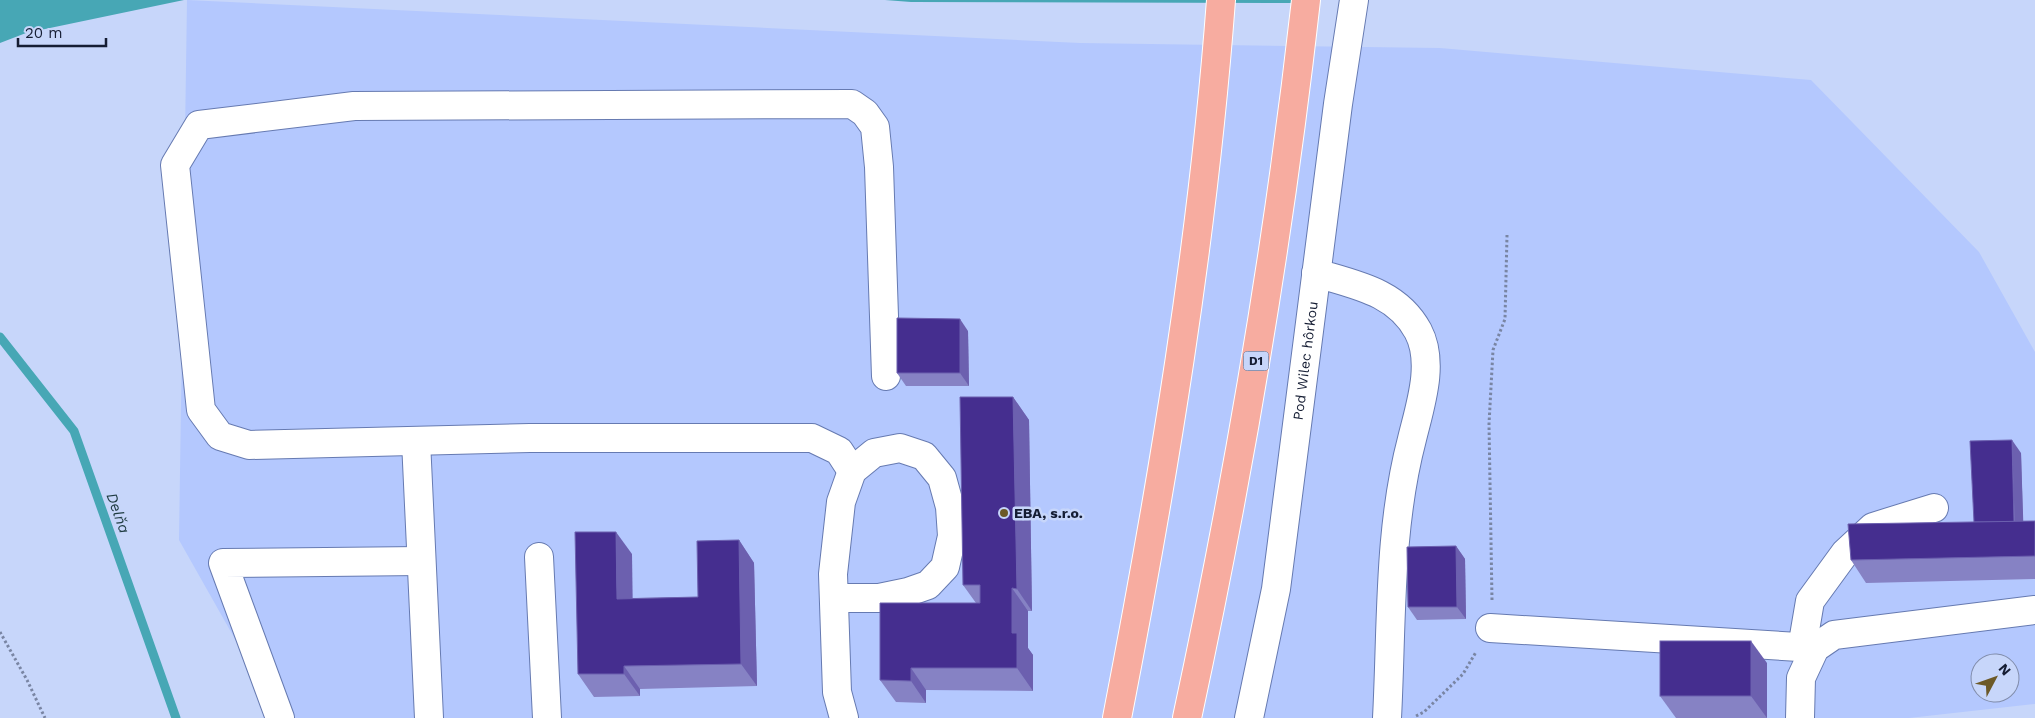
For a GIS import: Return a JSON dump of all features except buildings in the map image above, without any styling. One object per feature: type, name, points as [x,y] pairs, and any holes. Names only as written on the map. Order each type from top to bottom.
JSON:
[{"type":"highway","points":[[1117,718],[1144,577],[1180,366],[1201,202],[1221,0]]},
{"type":"highway","name":"D1","points":[[1187,718],[1218,576],[1251,393],[1276,226],[1306,0]]},
{"type":"street","name":"Pod Wilec hôrkou","points":[[1249,718],[1276,589],[1338,104],[1354,0]]},
{"type":"street","points":[[852,471],[839,451],[812,438],[530,438],[249,445],[220,436],[201,410],[175,165],[199,125],[354,106],[852,104],[865,113],[875,127],[886,376]]},
{"type":"street","points":[[1316,273],[1377,292],[1407,313],[1419,333],[1426,361],[1425,387],[1404,468],[1396,518],[1392,562],[1391,641],[1387,718]]},
{"type":"street","points":[[416,441],[429,718]]},
{"type":"street","points":[[834,598],[879,598],[908,592],[928,585],[945,567],[952,536],[950,507],[942,478],[924,456],[900,448],[874,453],[852,471],[841,502],[833,574],[837,692],[844,718]]},
{"type":"street","points":[[1800,718],[1800,678],[1808,648],[1810,601],[1845,553],[1873,527],[1934,508]]},
{"type":"street","points":[[539,557],[547,718]]},
{"type":"street","points":[[280,718],[223,563],[422,560]]},
{"type":"street","points":[[1490,628],[1808,648],[1834,635],[2035,610]]},
{"type":"path","points":[[1413,718],[1424,712],[1463,674],[1490,628],[1493,583],[1489,424],[1493,350],[1505,319],[1507,234]]},
{"type":"path","points":[[0,632],[27,680],[45,718]]},
{"type":"shaded area","points":[[0,0],[184,0],[26,33],[0,43]]},
{"type":"shaded area","points":[[187,0],[1080,43],[1440,48],[1811,80],[1979,252],[2035,352],[2035,704],[1909,718],[270,718],[261,685],[179,540]]},
{"type":"shaded area","points":[[885,0],[1307,0],[1292,3],[911,2]]},
{"type":"waterway","name":"Delňa","points":[[0,337],[74,431],[176,718]]},
{"type":"place","name":"EBA, s.r.o.","points":[[1004,513]]}]
